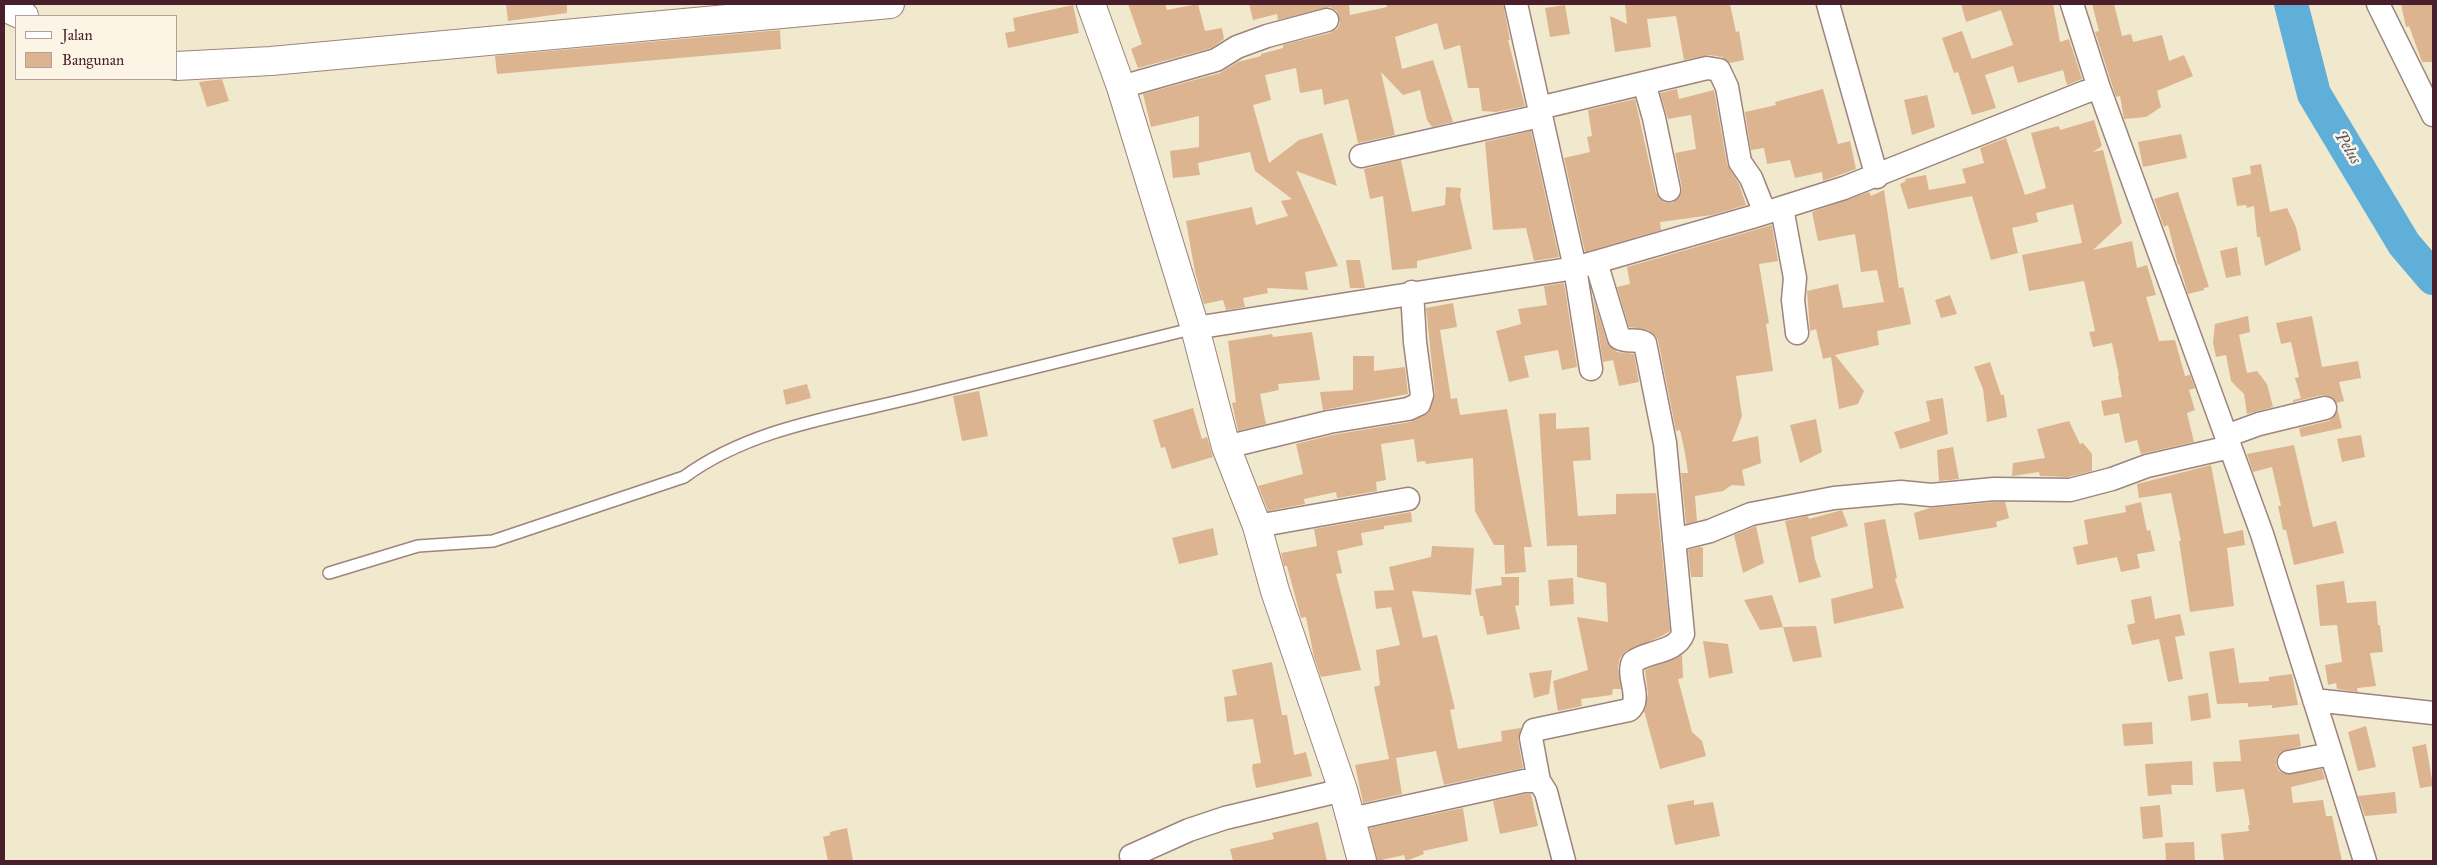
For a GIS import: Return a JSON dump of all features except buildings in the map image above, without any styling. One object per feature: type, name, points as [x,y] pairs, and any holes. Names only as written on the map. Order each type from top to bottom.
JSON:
[{"type":"street","points":[[178,66],[272,61],[890,4]]},
{"type":"street","points":[[1091,4],[1121,87],[1195,328],[1226,446],[1258,526],[1275,591],[1344,790],[1362,861]]},
{"type":"street","points":[[1516,4],[1540,112],[1586,265],[1619,338],[1624,341],[1640,340],[1645,343],[1665,443],[1684,630],[1682,639],[1672,646],[1634,662],[1631,671],[1634,702],[1629,710],[1534,730],[1531,738],[1539,781],[1546,792],[1564,861]]},
{"type":"street","points":[[1828,4],[1877,177]]},
{"type":"street","points":[[2072,4],[2099,88],[2262,534],[2365,861]]},
{"type":"street","points":[[2378,4],[2425,79],[2433,115]]},
{"type":"street","points":[[4,7],[22,15]]},
{"type":"street","points":[[1121,87],[1216,60],[1238,47],[1267,36],[1327,20]]},
{"type":"street","points":[[1361,156],[1540,112],[1644,83],[1707,68],[1719,70],[1727,87],[1740,162],[1773,210],[1795,278],[1793,300],[1797,333]]},
{"type":"street","points":[[1644,83],[1669,190]]},
{"type":"street","points":[[1195,328],[1586,265],[1877,177],[2099,88]]},
{"type":"street","points":[[1586,265],[1591,369]]},
{"type":"street","points":[[1226,446],[1329,422],[1408,409],[1419,404],[1422,395],[1415,342],[1412,292]]},
{"type":"street","points":[[1674,540],[1710,531],[1751,514],[1834,498],[1901,492],[1931,496],[1994,489],[2070,490],[2112,479],[2147,466],[2228,442],[2259,424],[2325,408]]},
{"type":"street","points":[[1258,526],[1408,499]]},
{"type":"street","points":[[2314,700],[2433,713]]},
{"type":"street","points":[[2289,762],[2331,754]]},
{"type":"street","points":[[1351,819],[1524,782],[1539,781]]},
{"type":"street","points":[[1131,856],[1189,830],[1225,818],[1344,790]]},
{"type":"lane","points":[[328,573],[418,546],[493,541],[684,477],[708,460],[751,440],[806,424],[1049,366],[1195,328]]},
{"type":"waterway","name":"Pelus","points":[[2291,4],[2314,94],[2404,244],[2433,278]]}]
